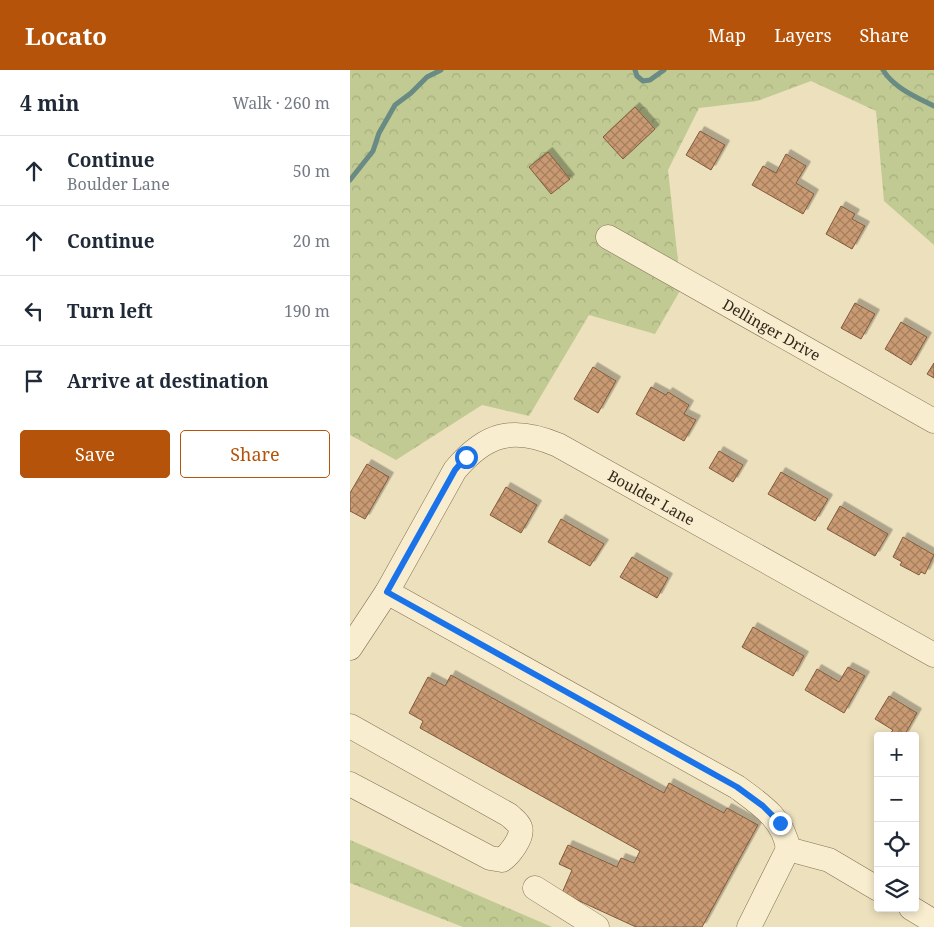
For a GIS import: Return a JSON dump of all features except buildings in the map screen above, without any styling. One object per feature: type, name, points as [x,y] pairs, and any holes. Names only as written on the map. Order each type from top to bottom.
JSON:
[{"type":"street","name":"Dellinger Drive","points":[[608,237],[934,422]]},
{"type":"street","name":"Boulder Lane","points":[[350,648],[387,592],[455,470],[472,452],[490,440],[523,434],[539,437],[566,450],[934,655]]},
{"type":"street","points":[[387,592],[737,787],[763,806],[780,823],[788,849],[749,927]]},
{"type":"street","points":[[350,726],[509,815],[520,825],[521,832],[510,854],[502,860],[490,858],[350,784]]},
{"type":"street","points":[[788,849],[829,860],[874,887]]},
{"type":"street","points":[[534,888],[597,927]]},
{"type":"street","points":[[918,912],[934,922]]},
{"type":"green space","points":[[350,70],[934,70],[934,245],[884,201],[876,111],[811,81],[757,101],[699,108],[668,170],[681,289],[655,334],[589,315],[529,416],[482,405],[396,460],[350,435]]},
{"type":"green space","points":[[350,840],[552,927],[463,927],[350,883]]},
{"type":"waterway","points":[[350,180],[373,151],[379,133],[395,105],[411,93],[427,77],[441,70]]},
{"type":"waterway","points":[[635,70],[637,76],[643,81],[650,80],[664,70]]},
{"type":"waterway","points":[[883,70],[899,87],[934,106]]},
{"type":"route","points":[[466,457],[455,470],[387,592],[737,787],[763,806],[780,823]]}]
